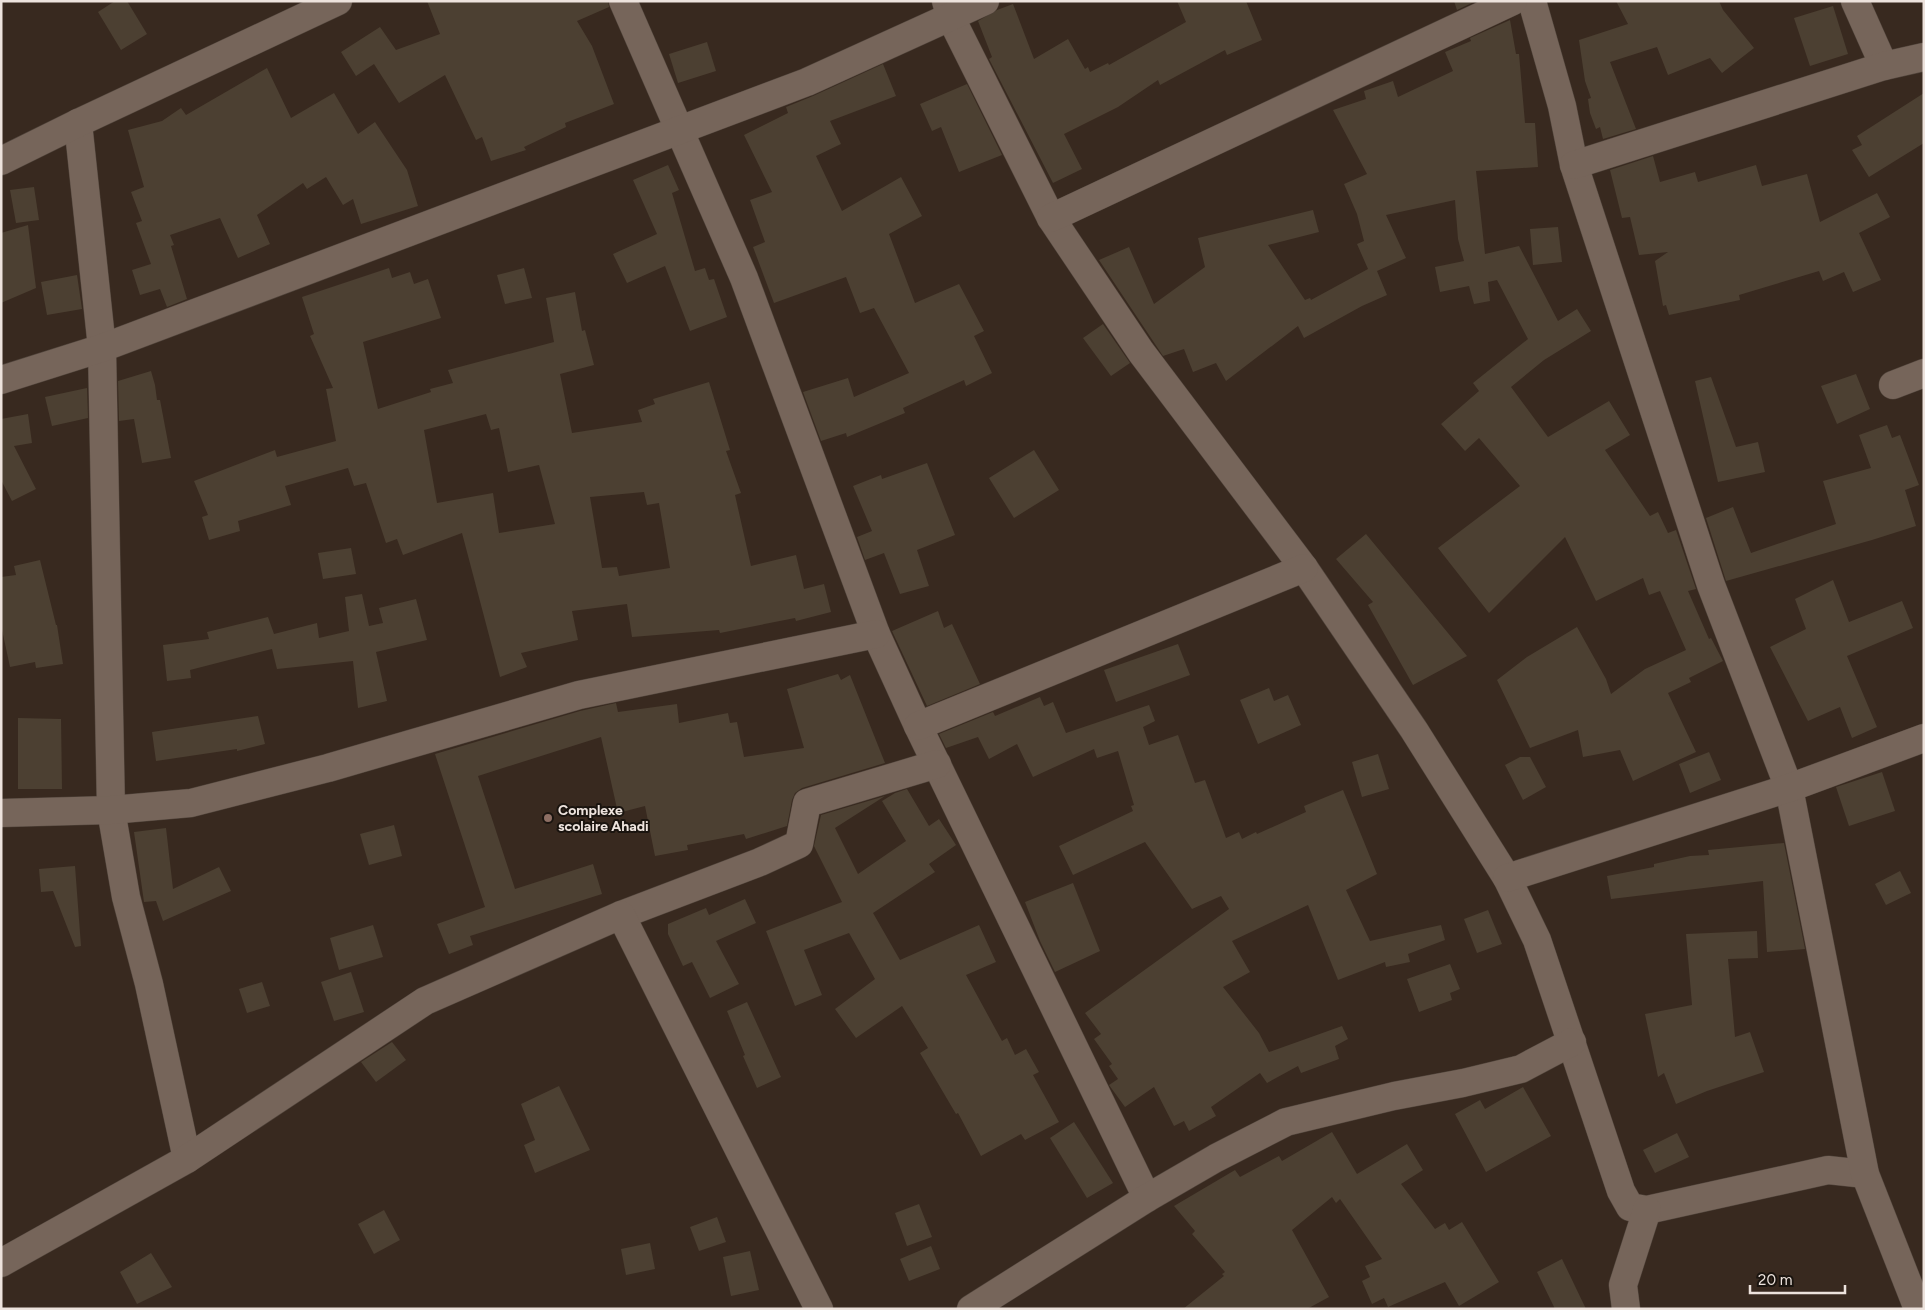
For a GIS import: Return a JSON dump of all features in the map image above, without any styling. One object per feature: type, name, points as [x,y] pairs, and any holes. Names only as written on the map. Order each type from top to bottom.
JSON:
[{"type":"street","points":[[1,161],[338,1]]},
{"type":"street","points":[[623,1],[744,278],[876,634],[918,726],[1147,1198]]},
{"type":"street","points":[[1,380],[102,348],[678,129],[807,82],[948,9],[985,1]]},
{"type":"street","points":[[1051,218],[1513,1]]},
{"type":"street","points":[[1532,1],[1562,106],[1574,165],[1711,585],[1789,788],[1865,1174],[1918,1309]]},
{"type":"street","points":[[1854,1],[1884,66]]},
{"type":"street","points":[[948,9],[1051,218],[1141,352],[1304,568],[1414,730],[1507,878],[1537,940],[1621,1191],[1630,1207],[1647,1210],[1828,1170],[1865,1174]]},
{"type":"street","points":[[1574,165],[1884,66],[1924,57]]},
{"type":"street","points":[[78,123],[102,348],[111,810],[126,897],[150,984],[187,1159]]},
{"type":"street","points":[[1893,385],[1924,373]]},
{"type":"street","points":[[918,726],[1304,568]]},
{"type":"street","points":[[1,813],[111,810],[191,803],[328,768],[579,695],[876,634]]},
{"type":"street","points":[[1507,878],[1789,788],[1924,738]]},
{"type":"street","points":[[1,1263],[187,1159],[425,1001],[621,915],[760,862],[799,844],[807,803],[937,764]]},
{"type":"street","points":[[621,915],[819,1309]]},
{"type":"street","points":[[970,1309],[1147,1198],[1216,1158],[1286,1122],[1394,1096],[1463,1083],[1521,1069],[1572,1042]]},
{"type":"street","points":[[1626,1309],[1623,1285],[1647,1210]]},
{"type":"building","points":[[115,1],[127,1],[147,34],[121,50],[98,12]]},
{"type":"building","points":[[427,1],[608,1],[609,7],[577,21],[592,46],[614,104],[565,123],[566,127],[524,147],[526,150],[491,161],[482,137],[476,140],[445,75],[399,103],[374,64],[356,76],[341,52],[380,27],[396,50],[440,34]]},
{"type":"building","points":[[1177,1],[1246,1],[1262,40],[1227,55],[1225,50],[1160,85],[1158,80],[1118,107],[1064,134],[1082,169],[1053,183],[989,59],[992,57],[978,21],[997,10],[1013,4],[1034,59],[1068,39],[1085,69],[1088,67],[1090,72],[1108,63],[1109,65],[1186,22]]},
{"type":"building","points":[[1454,1],[1476,1],[1457,10]]},
{"type":"building","points":[[1616,1],[1719,1],[1723,10],[1754,48],[1722,73],[1710,58],[1668,75],[1657,47],[1610,62],[1636,129],[1603,139],[1600,127],[1596,129],[1590,113],[1588,99],[1591,98],[1585,81],[1579,40],[1628,24]]},
{"type":"building","points":[[1833,6],[1848,54],[1810,66],[1794,18]]},
{"type":"building","points":[[1510,20],[1516,54],[1519,54],[1525,123],[1535,123],[1538,167],[1476,171],[1485,254],[1519,246],[1558,321],[1577,309],[1591,331],[1544,360],[1511,387],[1548,437],[1609,401],[1630,435],[1605,450],[1650,516],[1658,512],[1668,533],[1676,530],[1696,589],[1688,591],[1709,639],[1711,638],[1723,661],[1689,678],[1691,682],[1668,693],[1696,752],[1633,781],[1620,750],[1583,757],[1578,730],[1530,748],[1497,680],[1527,657],[1577,627],[1606,679],[1611,694],[1645,669],[1686,650],[1660,591],[1649,595],[1643,578],[1596,601],[1565,537],[1489,613],[1438,548],[1520,486],[1479,438],[1465,451],[1441,424],[1479,391],[1473,383],[1528,339],[1497,280],[1488,282],[1490,301],[1474,304],[1469,286],[1440,292],[1435,267],[1464,261],[1458,239],[1455,200],[1386,215],[1406,258],[1377,271],[1387,295],[1362,306],[1304,338],[1298,326],[1226,381],[1216,363],[1193,372],[1184,349],[1163,356],[1099,260],[1129,247],[1154,304],[1205,267],[1198,238],[1313,210],[1319,232],[1268,245],[1305,300],[1310,298],[1311,300],[1368,269],[1357,244],[1364,241],[1357,214],[1344,184],[1367,174],[1333,110],[1366,99],[1364,91],[1393,81],[1398,97],[1453,71],[1445,52],[1471,41],[1470,38]]},
{"type":"building","points":[[707,42],[716,71],[678,83],[669,54]]},
{"type":"building","points":[[883,64],[896,96],[830,121],[841,144],[816,156],[842,211],[901,177],[922,216],[889,234],[915,303],[959,284],[984,331],[974,336],[992,373],[966,386],[964,380],[903,408],[905,413],[847,437],[846,433],[821,441],[803,392],[848,378],[854,397],[909,373],[874,308],[860,313],[846,277],[774,303],[753,247],[765,242],[750,200],[772,192],[744,135],[788,113],[786,107]]},
{"type":"building","points":[[267,68],[291,118],[334,93],[358,134],[375,122],[407,170],[418,206],[361,224],[353,199],[343,205],[326,177],[307,189],[303,183],[257,215],[270,244],[238,258],[220,218],[170,235],[174,245],[171,246],[187,299],[167,307],[160,289],[140,295],[132,270],[151,264],[136,223],[142,221],[131,192],[144,187],[128,130],[162,121],[181,108],[186,115]]},
{"type":"building","points":[[967,84],[1002,155],[959,172],[941,127],[932,131],[920,104]]},
{"type":"building","points":[[1924,93],[1924,143],[1869,177],[1852,150],[1862,145],[1857,136]]},
{"type":"building","points":[[1653,156],[1660,182],[1695,172],[1698,182],[1756,165],[1762,186],[1807,174],[1820,222],[1877,193],[1890,217],[1859,233],[1881,280],[1853,292],[1844,272],[1823,281],[1819,271],[1739,295],[1740,300],[1669,315],[1666,305],[1663,306],[1655,261],[1668,252],[1639,255],[1630,217],[1622,218],[1610,170]]},
{"type":"building","points":[[668,165],[679,190],[672,193],[695,271],[705,268],[709,280],[714,279],[727,317],[690,331],[665,266],[627,283],[613,254],[657,234],[633,180]]},
{"type":"building","points":[[34,187],[39,220],[16,223],[10,190]]},
{"type":"building","points":[[28,225],[36,288],[1,303],[1,233]]},
{"type":"building","points":[[1558,227],[1562,262],[1533,265],[1530,229]]},
{"type":"building","points":[[389,268],[392,278],[410,272],[414,284],[428,279],[441,318],[363,342],[378,409],[431,392],[430,389],[453,383],[448,370],[554,342],[546,298],[575,292],[582,331],[585,330],[594,365],[560,374],[572,433],[642,422],[638,410],[655,404],[653,399],[709,382],[730,450],[726,451],[741,493],[735,495],[751,566],[796,555],[804,589],[824,584],[831,612],[796,621],[795,618],[720,633],[719,630],[632,637],[627,604],[572,611],[578,640],[521,653],[527,667],[500,677],[462,533],[403,555],[397,539],[386,543],[366,483],[354,486],[348,468],[285,486],[291,505],[238,521],[240,531],[209,540],[202,517],[208,515],[194,481],[275,450],[277,457],[336,441],[326,389],[333,388],[310,336],[314,334],[302,297]],"holes":[[[486,414],[491,430],[499,428],[508,472],[539,465],[555,524],[499,533],[493,493],[437,503],[424,430]],[[644,492],[647,505],[659,503],[670,568],[619,576],[617,567],[602,568],[590,497]]]},
{"type":"building","points":[[524,268],[532,298],[505,304],[497,275]]},
{"type":"building","points":[[77,275],[82,309],[47,315],[41,282]]},
{"type":"building","points":[[1103,324],[1130,363],[1111,376],[1083,338]]},
{"type":"building","points":[[151,371],[157,400],[160,400],[171,458],[142,463],[134,419],[119,421],[118,381]]},
{"type":"building","points":[[1856,374],[1870,409],[1837,424],[1821,386]]},
{"type":"building","points":[[1711,377],[1736,447],[1758,442],[1765,472],[1718,482],[1695,381]]},
{"type":"building","points":[[87,388],[88,418],[52,426],[45,397]]},
{"type":"building","points":[[28,414],[32,443],[14,446],[36,489],[12,501],[1,480],[1,419]]},
{"type":"building","points":[[1887,425],[1892,438],[1900,435],[1919,485],[1905,490],[1916,526],[1726,581],[1706,518],[1733,507],[1751,553],[1836,524],[1823,481],[1871,468],[1859,435]]},
{"type":"building","points":[[1034,450],[1059,490],[1014,518],[989,478]]},
{"type":"building","points":[[927,463],[955,535],[917,550],[929,586],[900,594],[884,553],[865,560],[857,537],[872,531],[853,486],[881,475],[882,479]]},
{"type":"building","points":[[1366,534],[1467,656],[1413,685],[1368,605],[1373,602],[1336,559]]},
{"type":"building","points":[[351,548],[356,574],[323,579],[318,553]]},
{"type":"building","points":[[40,560],[57,625],[63,664],[36,668],[35,662],[10,667],[1,625],[1,577],[16,575],[14,566]]},
{"type":"building","points":[[1833,580],[1849,622],[1902,601],[1913,628],[1847,656],[1877,727],[1852,738],[1840,707],[1808,721],[1770,647],[1806,629],[1795,599]]},
{"type":"building","points":[[362,594],[369,626],[383,623],[379,608],[416,599],[427,640],[376,652],[387,701],[358,708],[353,661],[277,669],[272,649],[190,670],[191,678],[167,681],[163,645],[209,639],[207,632],[268,617],[274,634],[317,623],[319,638],[349,631],[345,597]]},
{"type":"building","points":[[938,611],[944,628],[952,624],[980,684],[927,706],[892,631]]},
{"type":"building","points":[[1178,644],[1190,675],[1116,702],[1104,670]]},
{"type":"building","points":[[838,674],[841,680],[850,675],[885,763],[802,788],[795,793],[792,800],[787,826],[746,839],[744,834],[687,845],[688,850],[655,856],[645,806],[618,813],[601,737],[478,776],[515,889],[593,864],[602,894],[470,936],[473,945],[449,954],[437,924],[485,907],[435,754],[580,711],[616,703],[618,712],[677,704],[679,723],[728,713],[730,723],[737,722],[744,757],[804,748],[787,689]]},
{"type":"building","points":[[1269,688],[1274,701],[1288,695],[1301,725],[1258,744],[1240,700]]},
{"type":"building","points":[[1040,697],[1044,706],[1053,702],[1066,733],[1149,705],[1155,721],[1143,727],[1149,745],[1178,735],[1195,783],[1205,780],[1226,838],[1239,832],[1242,839],[1256,832],[1257,834],[1306,812],[1304,806],[1343,790],[1377,874],[1346,890],[1370,941],[1441,925],[1445,940],[1408,954],[1410,962],[1386,967],[1385,962],[1338,980],[1308,905],[1232,941],[1250,972],[1223,987],[1259,1033],[1269,1052],[1342,1026],[1348,1039],[1335,1046],[1339,1059],[1301,1073],[1298,1066],[1267,1083],[1260,1073],[1211,1107],[1216,1116],[1189,1131],[1184,1121],[1174,1126],[1154,1087],[1125,1107],[1109,1085],[1118,1079],[1109,1066],[1112,1064],[1094,1039],[1101,1034],[1085,1013],[1229,909],[1221,896],[1192,909],[1145,842],[1073,875],[1059,846],[1133,811],[1131,806],[1134,805],[1118,751],[1097,758],[1094,749],[1033,777],[1017,744],[989,759],[978,737],[946,748],[939,734],[993,712],[995,716]]},
{"type":"building","points":[[258,716],[265,744],[237,751],[237,749],[156,761],[152,732]]},
{"type":"building","points":[[18,718],[61,719],[62,789],[18,789]]},
{"type":"building","points":[[1709,752],[1721,780],[1690,793],[1679,764]]},
{"type":"building","points":[[1378,754],[1389,789],[1362,797],[1352,762]]},
{"type":"building","points":[[1520,757],[1530,757],[1546,787],[1523,800],[1505,765]]},
{"type":"building","points":[[1882,772],[1895,811],[1849,826],[1836,787]]},
{"type":"building","points":[[907,789],[929,826],[939,819],[956,845],[929,864],[935,872],[873,913],[900,960],[979,925],[996,962],[966,975],[1002,1041],[1007,1038],[1015,1055],[1026,1049],[1039,1072],[1033,1075],[1059,1122],[1025,1140],[1021,1134],[981,1156],[958,1113],[956,1114],[920,1053],[928,1048],[902,1006],[856,1038],[835,1009],[875,979],[849,933],[804,950],[822,995],[795,1006],[766,931],[842,902],[814,846],[821,815],[885,796],[835,828],[858,874],[906,841],[882,801],[895,793]]},
{"type":"building","points":[[394,825],[402,856],[369,865],[360,834]]},
{"type":"building","points":[[166,828],[173,889],[219,867],[231,891],[163,921],[156,901],[144,902],[134,832]]},
{"type":"building","points":[[1784,843],[1805,949],[1767,952],[1763,881],[1611,899],[1607,876],[1654,867],[1654,864],[1690,856],[1709,855],[1708,850]]},
{"type":"building","points":[[75,866],[81,946],[75,947],[53,891],[41,892],[39,869]]},
{"type":"building","points":[[1900,871],[1911,893],[1886,905],[1875,884]]},
{"type":"building","points":[[1073,883],[1100,951],[1055,972],[1040,941],[1025,902]]},
{"type":"building","points":[[745,899],[756,923],[716,941],[739,984],[710,998],[692,962],[683,966],[668,934],[668,924],[706,908],[709,915]]},
{"type":"building","points":[[1488,910],[1502,944],[1477,953],[1464,919]]},
{"type":"building","points":[[373,925],[383,957],[339,970],[330,938]]},
{"type":"building","points":[[1757,931],[1758,958],[1728,959],[1735,1037],[1750,1032],[1764,1072],[1707,1091],[1676,1104],[1664,1073],[1658,1077],[1645,1014],[1692,1005],[1686,934]]},
{"type":"building","points":[[1450,964],[1460,989],[1450,993],[1452,1000],[1419,1012],[1407,979]]},
{"type":"building","points":[[351,972],[364,1012],[334,1021],[321,982]]},
{"type":"building","points":[[262,982],[270,1006],[247,1013],[239,989]]},
{"type":"building","points":[[747,1002],[781,1077],[757,1088],[727,1011]]},
{"type":"building","points":[[392,1042],[406,1060],[376,1082],[361,1062]]},
{"type":"building","points":[[559,1086],[590,1150],[535,1173],[524,1145],[535,1140],[521,1104]]},
{"type":"building","points":[[1523,1087],[1551,1136],[1486,1172],[1455,1114],[1480,1100],[1485,1109]]},
{"type":"building","points":[[1074,1122],[1113,1183],[1087,1198],[1050,1138]]},
{"type":"building","points":[[1332,1132],[1357,1174],[1407,1144],[1423,1170],[1401,1184],[1435,1229],[1445,1223],[1449,1230],[1462,1222],[1499,1282],[1459,1306],[1445,1282],[1388,1307],[1384,1298],[1372,1304],[1362,1281],[1370,1277],[1365,1266],[1382,1259],[1340,1199],[1336,1203],[1332,1197],[1292,1230],[1329,1297],[1307,1309],[1183,1309],[1224,1276],[1222,1274],[1225,1272],[1192,1234],[1195,1231],[1174,1206],[1235,1170],[1240,1177],[1279,1156],[1282,1161]]},
{"type":"building","points":[[1677,1133],[1689,1157],[1655,1173],[1643,1150]]},
{"type":"building","points":[[919,1204],[932,1237],[907,1246],[895,1213]]},
{"type":"building","points":[[384,1210],[400,1240],[374,1254],[358,1224]]},
{"type":"building","points":[[717,1217],[726,1242],[699,1251],[690,1227]]},
{"type":"building","points":[[650,1243],[655,1269],[626,1275],[621,1249]]},
{"type":"building","points":[[931,1246],[940,1269],[909,1281],[900,1259]]},
{"type":"building","points":[[750,1251],[759,1290],[731,1296],[723,1257]]},
{"type":"building","points":[[151,1253],[172,1287],[137,1304],[120,1272]]},
{"type":"building","points":[[1562,1259],[1586,1309],[1555,1309],[1537,1272]]},
{"type":"place","name":"Complexe scolaire Ahadi","points":[[548,818]]}]
